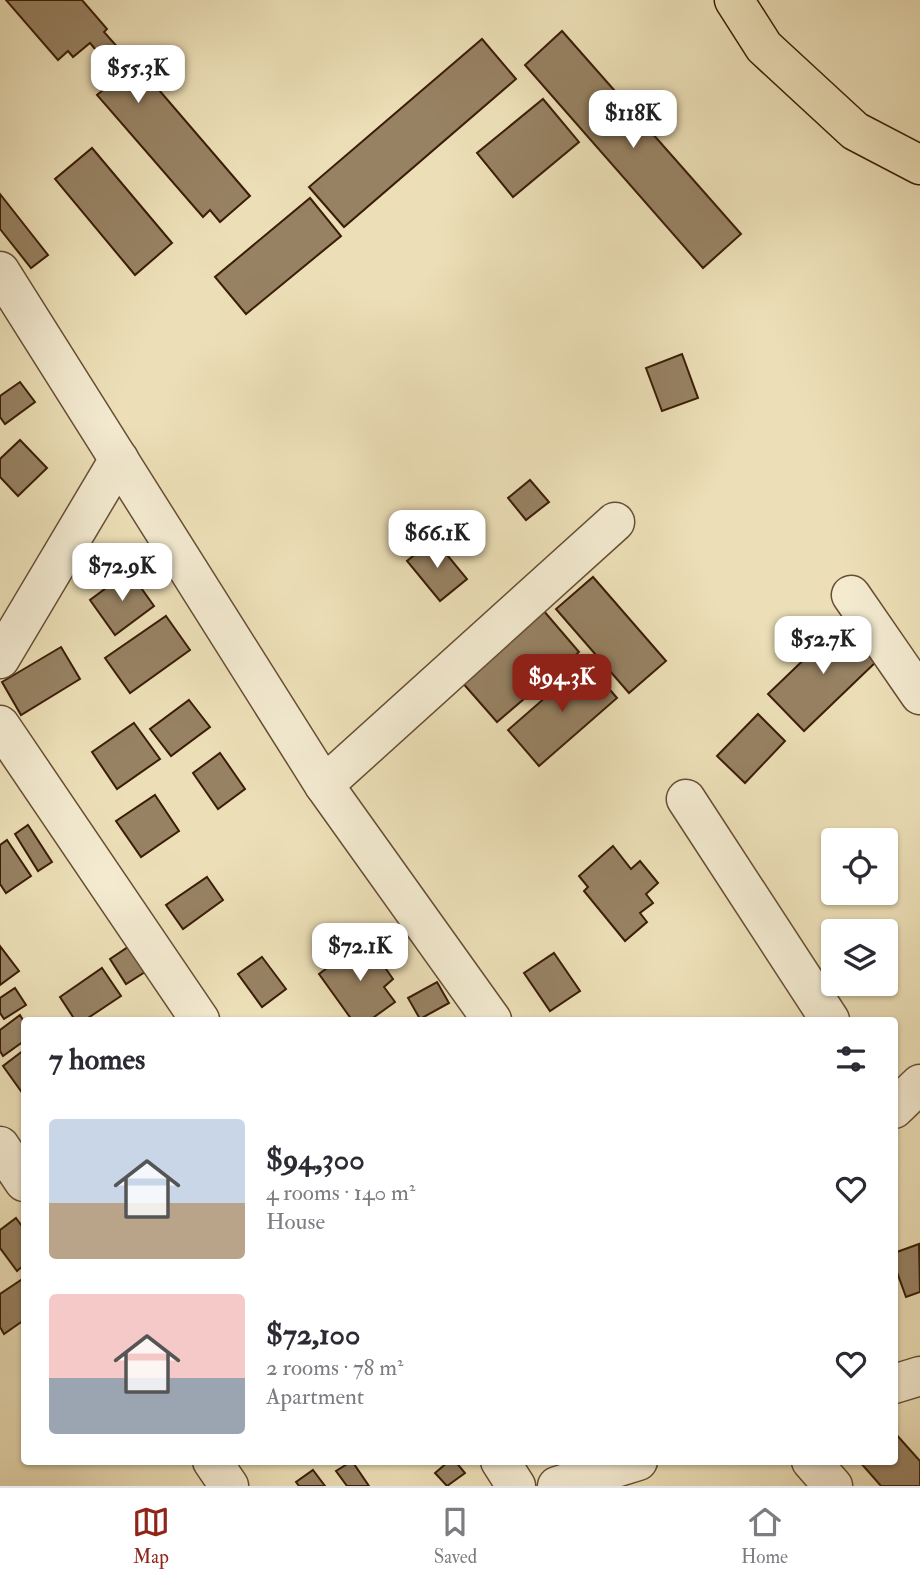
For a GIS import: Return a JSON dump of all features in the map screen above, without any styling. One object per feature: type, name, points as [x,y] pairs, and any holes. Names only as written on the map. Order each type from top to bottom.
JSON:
[{"type":"main road","points":[[734,0],[764,47],[855,131],[920,165]]},
{"type":"street","points":[[0,271],[324,785],[490,1017]]},
{"type":"street","points":[[0,659],[119,459]]},
{"type":"street","points":[[324,785],[615,522]]},
{"type":"street","points":[[851,595],[920,695]]},
{"type":"street","points":[[0,725],[198,1017]]},
{"type":"street","points":[[686,799],[828,1017]]},
{"type":"street","points":[[898,1106],[920,1084]]},
{"type":"street","points":[[0,1146],[21,1178]]},
{"type":"street","points":[[898,1383],[920,1376]]},
{"type":"street","points":[[215,1465],[229,1486]]},
{"type":"street","points":[[503,1465],[516,1486]]},
{"type":"street","points":[[557,1486],[625,1465]]},
{"type":"street","points":[[815,1465],[833,1486]]},
{"type":"building","points":[[6,0],[82,0],[107,29],[104,32],[120,50],[123,48],[250,196],[220,222],[210,210],[203,217],[97,95],[107,87],[94,73],[106,62],[90,43],[73,57],[68,51],[58,60]]},
{"type":"building","points":[[562,31],[741,234],[703,268],[525,65]]},
{"type":"building","points":[[482,39],[516,79],[344,227],[309,187]]},
{"type":"building","points":[[543,99],[579,142],[513,197],[477,153]]},
{"type":"building","points":[[92,148],[172,243],[135,275],[55,179]]},
{"type":"building","points":[[0,194],[48,255],[31,268],[0,229]]},
{"type":"building","points":[[310,198],[341,236],[246,314],[215,277]]},
{"type":"building","points":[[682,354],[698,398],[662,411],[646,368]]},
{"type":"building","points":[[20,382],[35,402],[5,424],[0,417],[0,396]]},
{"type":"building","points":[[20,440],[47,468],[18,496],[0,477],[0,459]]},
{"type":"building","points":[[530,480],[549,502],[526,520],[508,498]]},
{"type":"building","points":[[434,539],[467,579],[440,601],[407,561]]},
{"type":"building","points":[[129,571],[154,606],[115,635],[90,600]]},
{"type":"building","points":[[593,577],[666,661],[629,693],[556,609]]},
{"type":"building","points":[[543,610],[579,652],[497,722],[461,681]]},
{"type":"building","points":[[166,616],[190,650],[130,693],[105,658]]},
{"type":"building","points":[[843,622],[879,659],[804,731],[768,694]]},
{"type":"building","points":[[61,647],[80,679],[21,715],[2,682]]},
{"type":"building","points":[[586,662],[617,698],[539,766],[508,730]]},
{"type":"building","points":[[189,700],[210,727],[171,756],[150,729]]},
{"type":"building","points":[[758,714],[785,741],[745,783],[717,756]]},
{"type":"building","points":[[134,723],[160,759],[117,789],[92,752]]},
{"type":"building","points":[[220,753],[245,789],[218,809],[193,773]]},
{"type":"building","points":[[155,795],[179,831],[141,857],[116,821]]},
{"type":"building","points":[[28,825],[52,862],[38,871],[15,834]]},
{"type":"building","points":[[7,840],[31,876],[6,893],[0,884],[0,845]]},
{"type":"building","points":[[613,846],[631,869],[640,861],[658,883],[646,894],[653,903],[640,913],[647,922],[625,941],[584,891],[588,887],[579,876]]},
{"type":"building","points":[[207,877],[223,900],[183,929],[166,905]]},
{"type":"building","points":[[366,940],[393,979],[384,987],[395,1002],[374,1017],[350,1017],[319,974]]},
{"type":"building","points":[[0,946],[19,971],[0,985]]},
{"type":"building","points":[[128,947],[145,972],[126,984],[110,959]]},
{"type":"building","points":[[554,953],[580,991],[550,1011],[524,973]]},
{"type":"building","points":[[262,957],[286,989],[262,1007],[238,974]]},
{"type":"building","points":[[102,968],[121,996],[90,1017],[73,1017],[60,997]]},
{"type":"building","points":[[437,982],[449,1003],[419,1017],[408,998]]},
{"type":"building","points":[[15,988],[26,1005],[4,1019],[0,1013],[0,998]]},
{"type":"building","points":[[20,1015],[21,1043],[3,1056],[0,1051],[0,1030]]},
{"type":"building","points":[[21,1052],[21,1091],[3,1066]]},
{"type":"building","points":[[16,1218],[21,1225],[21,1268],[17,1271],[0,1248],[0,1230]]},
{"type":"building","points":[[919,1244],[920,1292],[906,1297],[898,1275],[898,1252]]},
{"type":"building","points":[[21,1280],[21,1322],[4,1334],[0,1327],[0,1294]]},
{"type":"building","points":[[898,1436],[920,1461],[920,1486],[881,1486],[863,1465],[898,1465]]},
{"type":"building","points":[[346,1465],[355,1465],[369,1486],[347,1486],[336,1471]]},
{"type":"building","points":[[444,1465],[458,1465],[465,1473],[447,1486],[435,1473]]},
{"type":"building","points":[[313,1470],[325,1486],[299,1486],[296,1482]]}]
